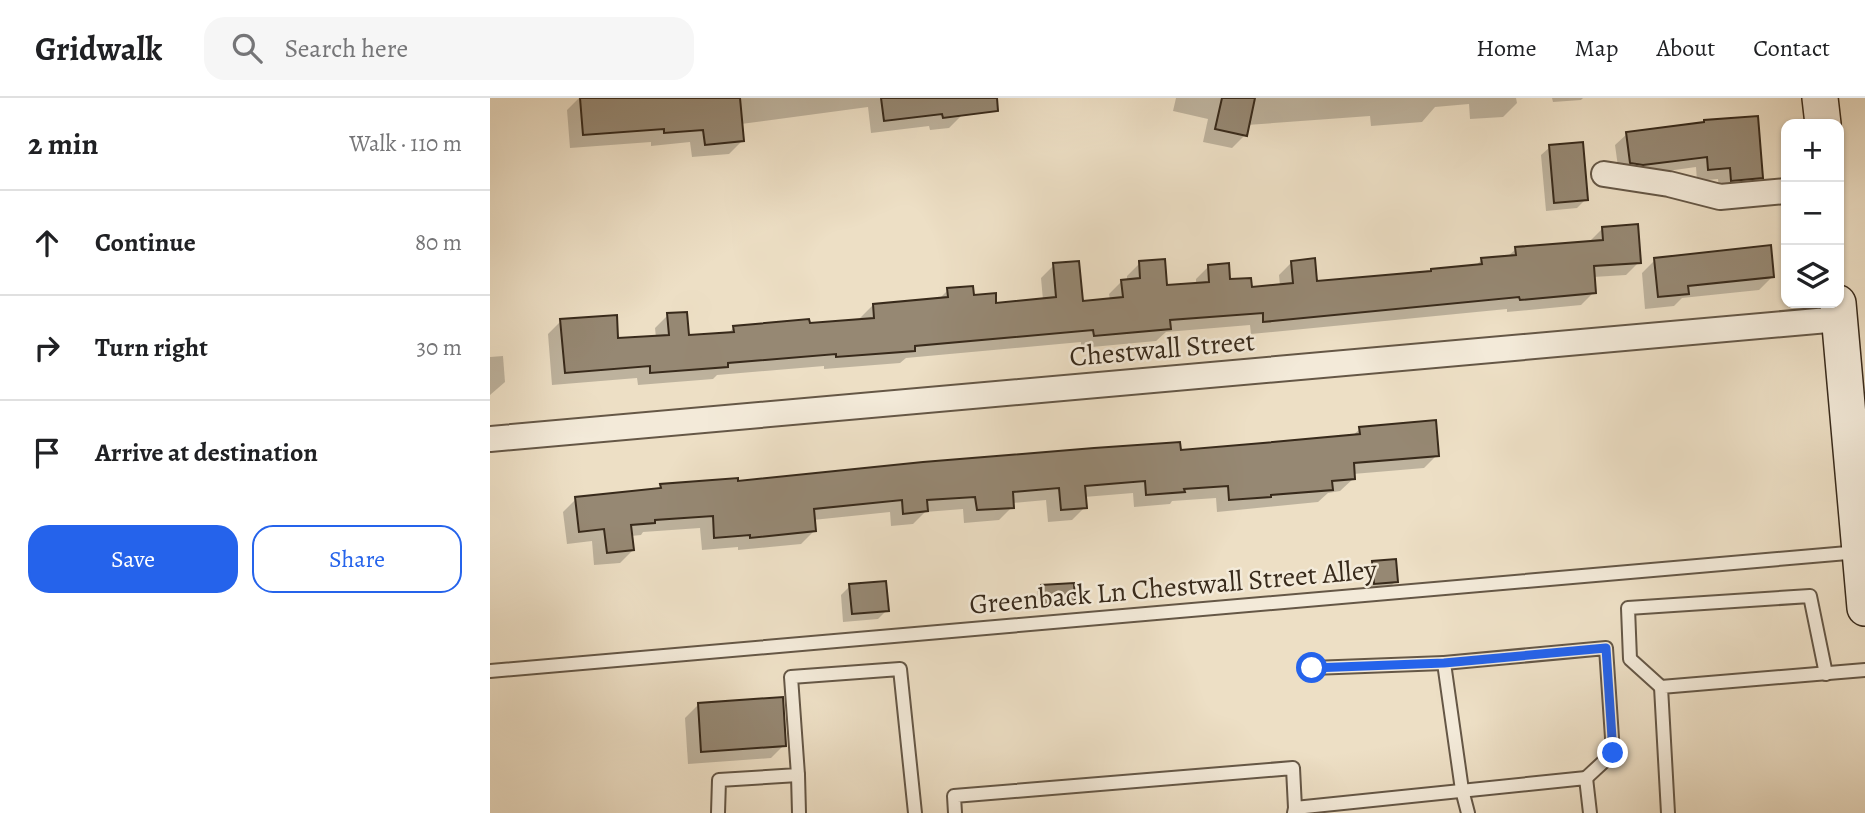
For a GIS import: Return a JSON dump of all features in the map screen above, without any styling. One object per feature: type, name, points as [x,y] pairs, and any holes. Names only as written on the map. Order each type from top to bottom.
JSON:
[{"type":"street","points":[[1820,98],[1822,119]]},
{"type":"street","points":[[1604,174],[1669,184],[1720,197],[1781,191]]},
{"type":"street","points":[[1838,311],[1860,496],[1859,552],[1865,608]]},
{"type":"street","name":"Chestwall Street","points":[[490,439],[1838,311]]},
{"type":"lane","name":"Greenback Ln Chestwall Street Alley","points":[[490,671],[1859,552]]},
{"type":"lane","points":[[1668,813],[1661,687],[1630,659],[1628,608],[1810,596],[1826,674]]},
{"type":"lane","points":[[955,813],[954,796],[1293,768],[1295,811],[1586,778],[1613,753],[1606,648],[1444,663],[1312,668]]},
{"type":"lane","points":[[1444,663],[1462,790],[1468,813]]},
{"type":"lane","points":[[799,813],[791,677],[901,668],[915,813]]},
{"type":"lane","points":[[1661,687],[1865,670]]},
{"type":"lane","points":[[718,813],[719,780],[798,775]]},
{"type":"lane","points":[[1586,778],[1590,813]]},
{"type":"building","points":[[580,98],[740,98],[744,141],[705,145],[703,130],[664,133],[664,129],[583,135]]},
{"type":"building","points":[[881,98],[997,98],[998,111],[943,118],[942,114],[884,121]]},
{"type":"building","points":[[1222,98],[1255,98],[1247,136],[1215,129]]},
{"type":"building","points":[[1758,116],[1763,178],[1731,181],[1730,168],[1708,170],[1707,157],[1643,165],[1630,163],[1626,132],[1704,120]]},
{"type":"building","points":[[1583,142],[1588,200],[1554,203],[1549,145]]},
{"type":"building","points":[[1638,224],[1641,263],[1594,266],[1596,293],[1520,300],[1519,297],[1263,322],[1263,313],[1170,320],[1171,329],[1094,336],[1093,330],[915,346],[915,351],[728,363],[728,367],[650,373],[650,366],[565,373],[560,319],[617,315],[618,338],[669,335],[667,313],[687,312],[689,335],[734,332],[733,326],[809,319],[810,323],[874,318],[873,304],[948,297],[947,288],[973,286],[974,295],[996,293],[996,303],[1056,297],[1053,263],[1079,261],[1083,301],[1123,297],[1121,280],[1140,278],[1139,261],[1165,259],[1167,285],[1209,282],[1208,265],[1229,263],[1230,279],[1251,278],[1252,287],[1293,283],[1291,261],[1315,258],[1317,281],[1431,271],[1482,264],[1481,258],[1516,255],[1515,247],[1603,240],[1602,227]]},
{"type":"building","points":[[1771,245],[1774,277],[1688,286],[1689,294],[1658,297],[1654,258]]},
{"type":"building","points":[[1436,420],[1439,456],[1354,463],[1355,479],[1332,481],[1333,490],[1271,497],[1229,500],[1228,486],[1146,495],[1145,481],[1085,486],[1087,508],[1061,510],[1059,488],[1013,492],[1014,508],[977,510],[975,497],[927,500],[928,511],[903,514],[902,500],[814,509],[816,531],[750,538],[750,535],[714,538],[713,516],[655,520],[655,523],[631,525],[634,550],[607,553],[604,529],[579,532],[575,497],[661,488],[660,484],[738,478],[738,481],[1094,448],[1180,442],[1181,450],[1263,443],[1360,434],[1359,427]]},
{"type":"building","points":[[1396,559],[1398,582],[1374,584],[1372,561]]},
{"type":"building","points":[[886,581],[889,611],[852,614],[849,584]]},
{"type":"building","points":[[1074,583],[1075,602],[1042,604],[1041,585]]},
{"type":"building","points":[[783,697],[786,746],[701,752],[698,703]]},
{"type":"route","points":[[1312,668],[1444,663],[1606,648],[1613,753]]}]
